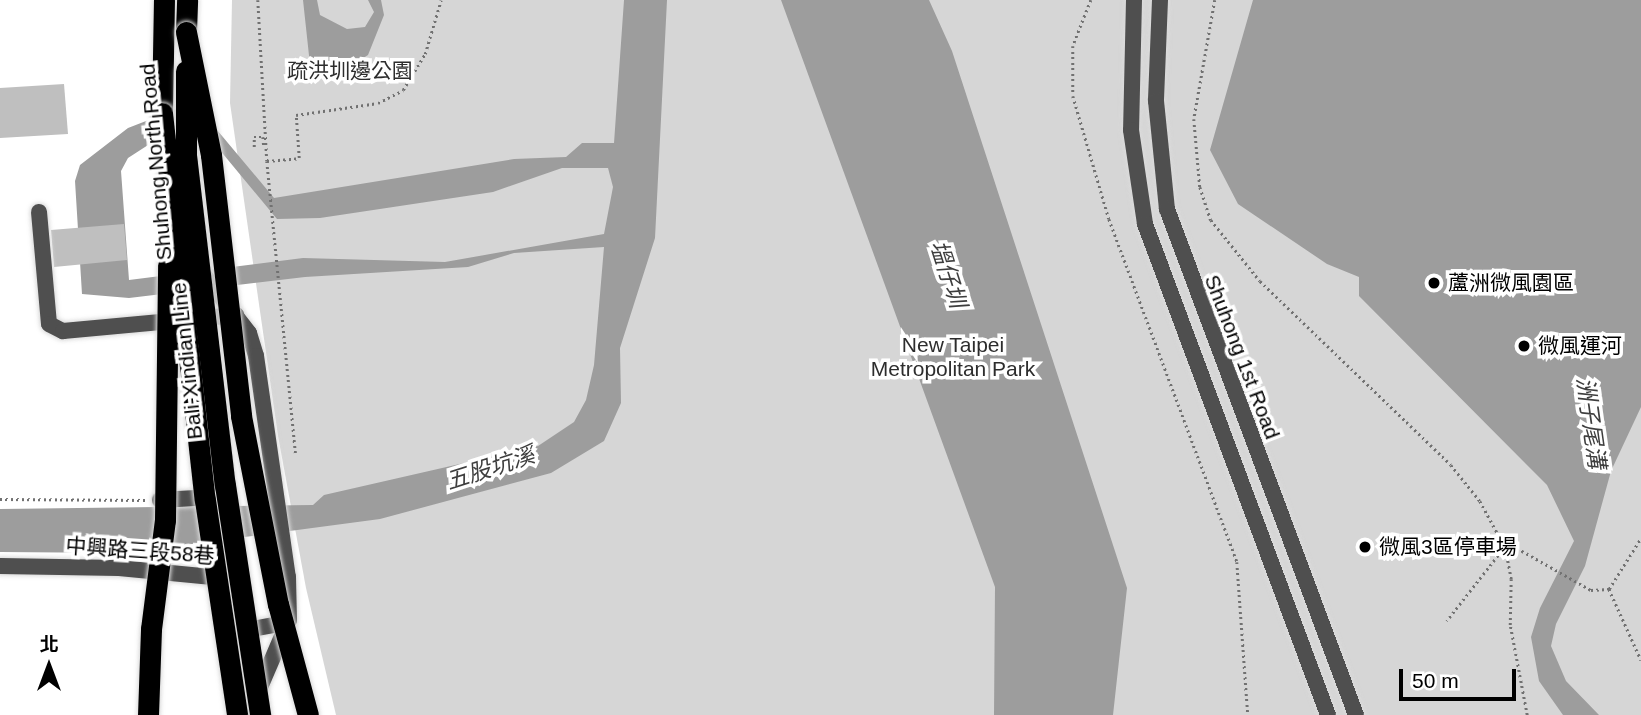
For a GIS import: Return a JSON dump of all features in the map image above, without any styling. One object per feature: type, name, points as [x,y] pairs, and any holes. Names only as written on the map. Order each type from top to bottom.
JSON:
[{"type":"highway","name":"Bali-Xindian Line","points":[[166,0],[162,113],[205,500],[237,715]]},
{"type":"highway","name":"Bali-Xindian Line","points":[[187,0],[186,155],[225,485],[260,715]]},
{"type":"highway","points":[[186,32],[211,155],[241,416],[278,604],[308,715]]},
{"type":"highway","points":[[148,715],[168,434],[169,301],[162,113]]},
{"type":"street","name":"Shuhong North Road","points":[[160,500],[214,499],[203,385],[192,320],[185,252],[168,61],[166,0]]},
{"type":"street","points":[[1134,0],[1131,130],[1145,223],[1328,715]]},
{"type":"street","name":"Shuhong 1st Road","points":[[1160,0],[1156,101],[1167,209],[1356,715]]},
{"type":"street","points":[[38,212],[48,324],[63,331],[236,315]]},
{"type":"street","points":[[185,252],[248,334],[261,378],[274,495],[288,577],[290,600],[285,623],[246,715]]},
{"type":"street","points":[[203,385],[261,378]]},
{"type":"street","name":"中興路三段58巷","points":[[0,566],[222,575],[246,715]]},
{"type":"street","points":[[232,633],[285,623]]},
{"type":"path","points":[[258,0],[264,146]]},
{"type":"path","points":[[267,161],[299,158],[296,115],[378,103],[403,90],[425,54],[441,0]]},
{"type":"path","points":[[1091,0],[1073,47],[1073,96],[1109,219],[1237,562],[1248,715]]},
{"type":"path","points":[[1215,0],[1194,119],[1200,187],[1211,220],[1260,281],[1308,331],[1451,465],[1480,501],[1505,547],[1511,579],[1510,625],[1527,715]]},
{"type":"path","points":[[254,147],[254,137],[262,136],[267,161],[296,457]]},
{"type":"path","points":[[0,499],[160,500]]},
{"type":"path","points":[[1609,589],[1641,538]]},
{"type":"path","points":[[1505,547],[1517,548],[1591,590],[1609,589]]},
{"type":"path","points":[[1447,621],[1505,547]]},
{"type":"path","points":[[1609,589],[1641,660]]},
{"type":"green space","name":"New Taipei Metropolitan Park","points":[[232,0],[1641,0],[1641,715],[336,715],[306,588],[278,436],[230,103]]},
{"type":"water","points":[[303,0],[317,0],[320,15],[347,29],[365,27],[374,12],[368,0],[381,0],[384,15],[368,55],[346,69],[311,74]]},
{"type":"water","name":"五股坑溪","points":[[624,0],[667,0],[655,238],[620,348],[621,403],[604,441],[551,473],[380,519],[124,553],[0,552],[0,509],[313,505],[324,495],[538,446],[574,422],[586,400],[594,365],[604,247],[514,253],[468,267],[305,277],[129,298],[82,294],[75,181],[80,165],[128,128],[177,109],[207,118],[274,198],[514,159],[566,157],[582,143],[614,143]],"holes":[[[179,125],[204,131],[277,219],[320,218],[493,192],[562,168],[608,168],[613,187],[604,234],[445,262],[303,258],[129,280],[121,171],[128,158]]]},
{"type":"water","name":"塭仔圳","points":[[781,0],[929,0],[952,51],[1127,588],[1113,715],[994,715],[995,587]]},
{"type":"water","name":"微風運河","points":[[1253,0],[1641,0],[1641,407],[1611,471],[1585,566],[1556,624],[1551,646],[1566,681],[1599,715],[1563,715],[1539,681],[1531,637],[1540,608],[1574,541],[1547,485],[1359,296],[1359,277],[1327,264],[1238,204],[1210,150]]},
{"type":"building","points":[[64,84],[68,134],[0,138],[0,88]]},
{"type":"building","points":[[124,224],[127,260],[54,267],[51,230]]},
{"type":"place","name":"蘆洲微風園區","points":[[1434,283]]},
{"type":"place","name":"微風運河","points":[[1524,346]]},
{"type":"place","name":"微風3區停車場","points":[[1365,547]]},
{"type":"park label","name":"疏洪圳邊公園","points":[[350,71]]},
{"type":"water label","name":"洲子尾溝","points":[[1591,423]]}]
